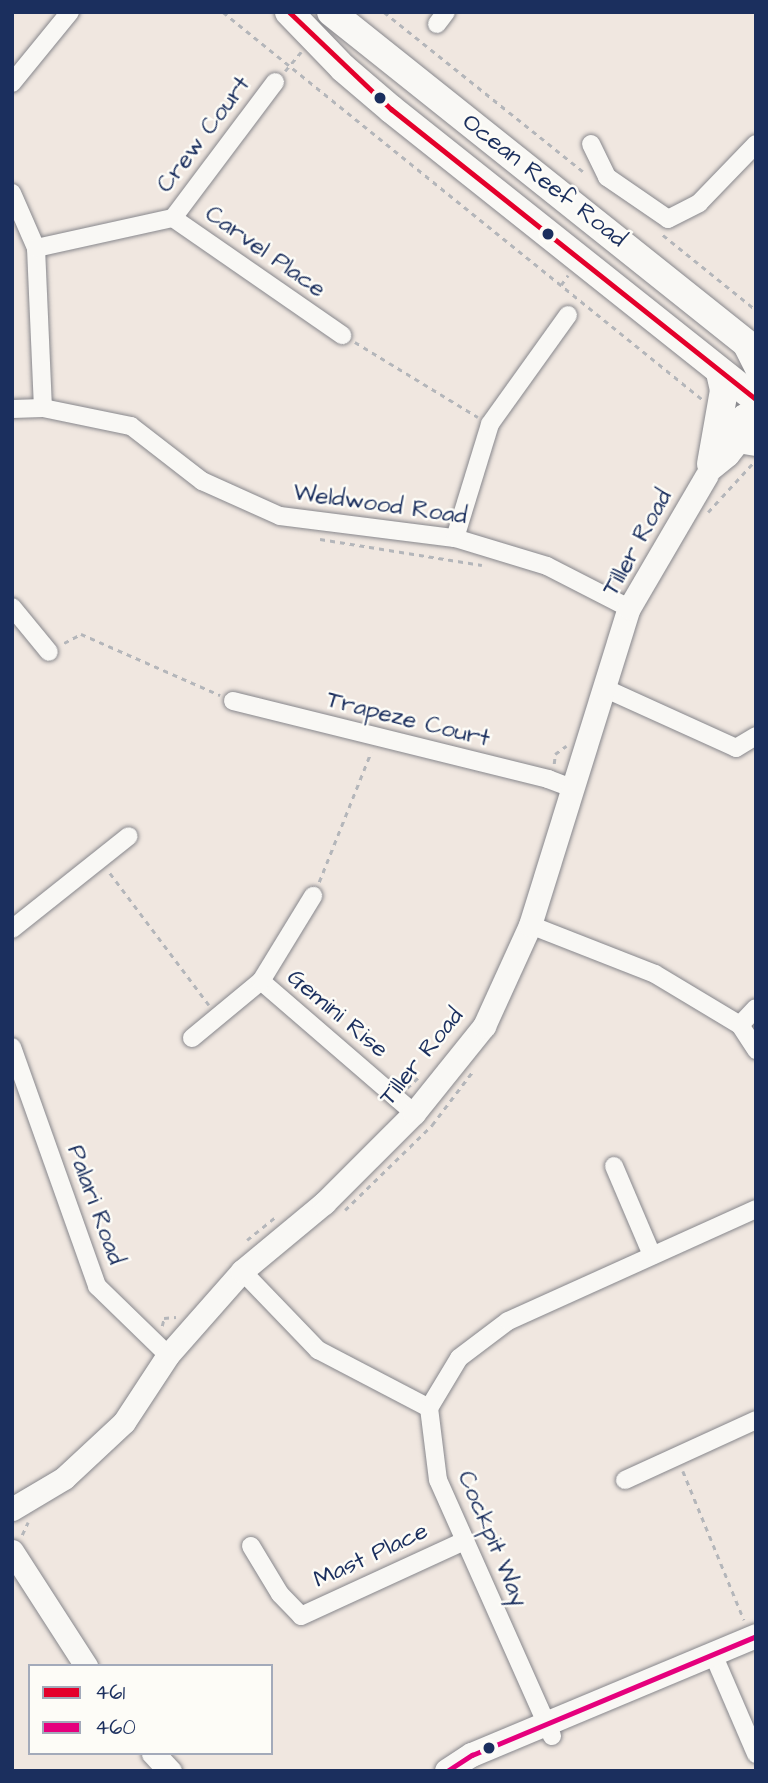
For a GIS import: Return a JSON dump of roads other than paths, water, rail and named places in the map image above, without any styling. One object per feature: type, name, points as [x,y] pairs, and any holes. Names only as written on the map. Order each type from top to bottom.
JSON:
[{"type":"main road","name":"Ocean Reef Road","points":[[289,12],[343,68],[391,109],[756,399]]},
{"type":"main road","name":"Ocean Reef Road","points":[[331,12],[747,344]]},
{"type":"main road","points":[[709,470],[711,403],[720,372]]},
{"type":"main road","points":[[447,1771],[715,1660],[753,1637]]},
{"type":"main road","points":[[473,1771],[550,1730]]},
{"type":"street","points":[[12,83],[70,12]]},
{"type":"street","name":"Crew Court","points":[[173,218],[275,82]]},
{"type":"street","points":[[591,144],[607,177],[668,219],[699,203],[756,144]]},
{"type":"street","points":[[12,193],[36,248],[43,408]]},
{"type":"street","name":"Carvel Place","points":[[36,248],[173,218],[342,335]]},
{"type":"street","points":[[455,538],[490,424],[568,315]]},
{"type":"street","points":[[747,344],[756,374]]},
{"type":"street","name":"Tiller Road","points":[[20,1515],[124,1422],[168,1355],[242,1271],[324,1203],[414,1113],[484,1026],[530,926],[629,608],[741,414],[756,406]]},
{"type":"street","name":"Weldwood Road","points":[[12,409],[43,408],[131,426],[202,481],[280,516],[455,538],[547,566],[629,608]]},
{"type":"street","name":"Tiller Road","points":[[709,470],[753,442]]},
{"type":"street","points":[[12,607],[49,652]]},
{"type":"street","points":[[604,688],[736,748],[756,736]]},
{"type":"street","name":"Trapeze Court","points":[[233,701],[376,739],[548,779],[571,788]]},
{"type":"street","points":[[12,929],[128,836]]},
{"type":"street","name":"Gemini Rise","points":[[192,1038],[261,981],[313,896]]},
{"type":"street","points":[[530,926],[655,974],[740,1025],[756,1050]]},
{"type":"street","name":"Gemini Rise","points":[[261,981],[414,1113]]},
{"type":"street","points":[[740,1025],[756,1009]]},
{"type":"street","name":"Palari Road","points":[[12,1047],[97,1286],[168,1355]]},
{"type":"street","points":[[614,1166],[652,1255]]},
{"type":"street","points":[[242,1271],[318,1350],[429,1408],[459,1358],[508,1321],[756,1209]]},
{"type":"street","name":"Cockpit Way","points":[[429,1408],[438,1480],[550,1730]]},
{"type":"street","points":[[625,1480],[756,1420]]},
{"type":"street","name":"Mast Place","points":[[251,1546],[280,1594],[301,1616],[464,1541]]},
{"type":"street","points":[[16,1546],[85,1664]]},
{"type":"street","points":[[12,1576],[70,1664]]},
{"type":"street","points":[[715,1660],[756,1754]]},
{"type":"street","points":[[138,1755],[152,1771]]},
{"type":"street","points":[[155,1755],[170,1771]]}]
